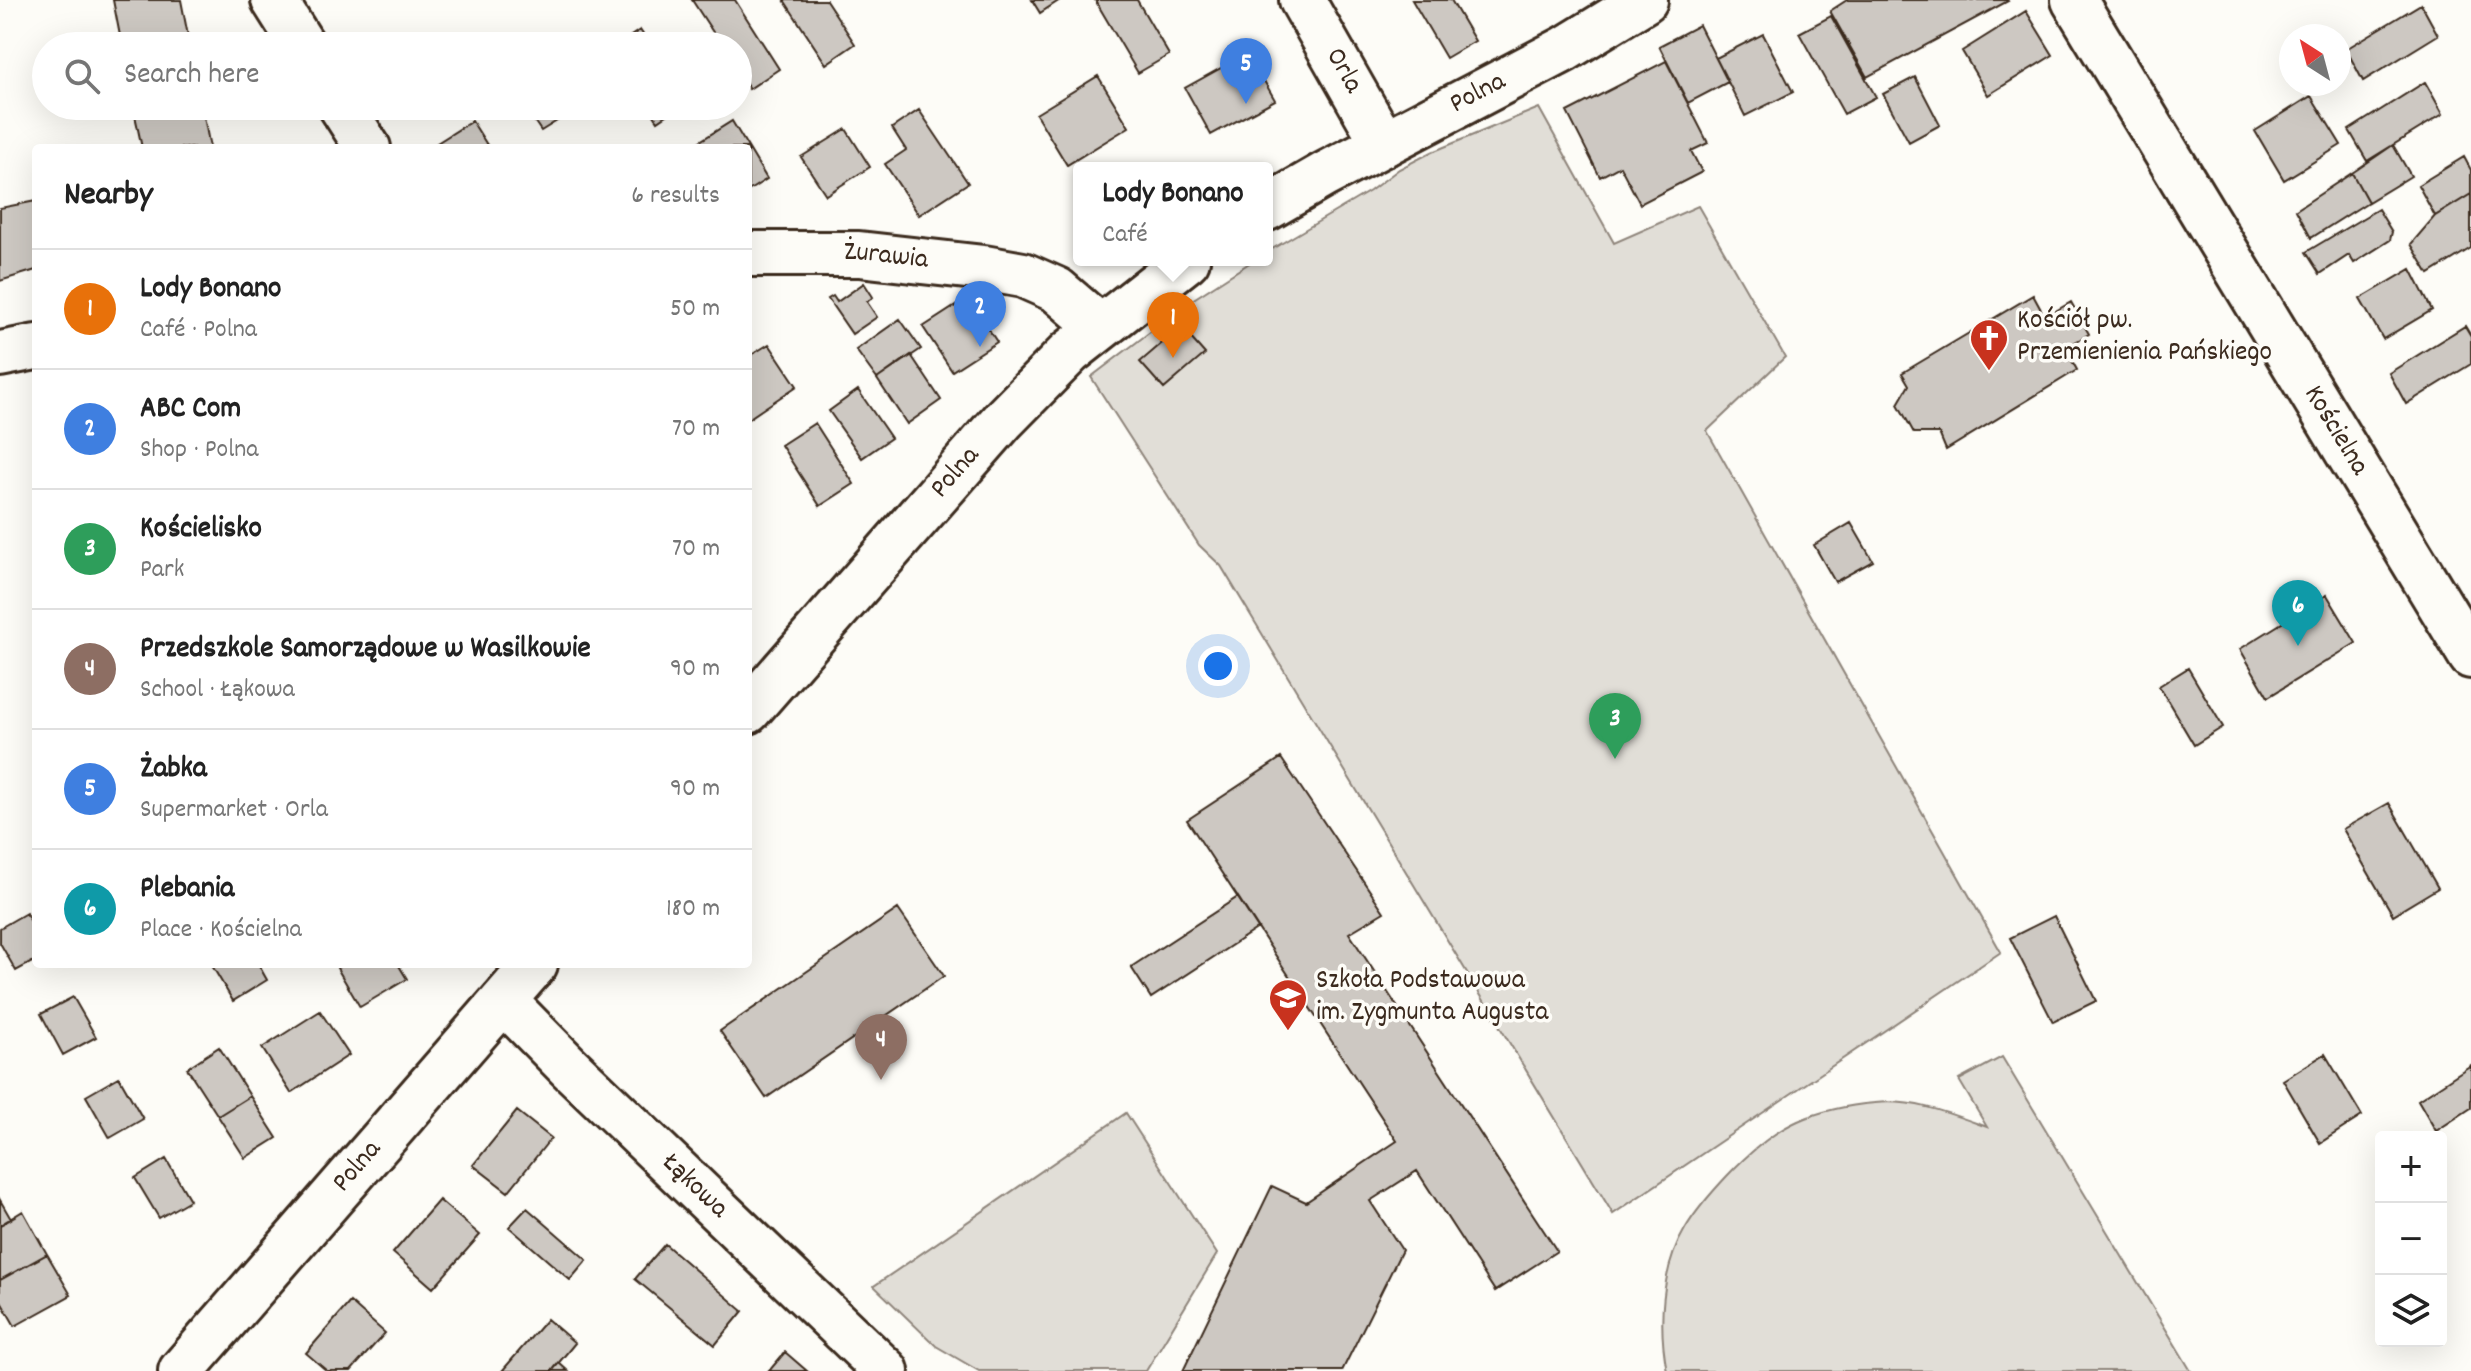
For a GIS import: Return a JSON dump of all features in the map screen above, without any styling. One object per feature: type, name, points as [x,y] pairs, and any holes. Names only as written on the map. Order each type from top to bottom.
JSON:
[{"type":"street","points":[[274,0],[294,32]]},
{"type":"street","name":"Orla","points":[[1302,0],[1384,144]]},
{"type":"street","name":"Polna","points":[[1273,205],[1565,49],[1645,0]]},
{"type":"street","name":"Kościelna","points":[[2074,0],[2471,656]]},
{"type":"street","points":[[350,120],[365,144]]},
{"type":"street","name":"Żurawia","points":[[752,254],[859,254],[1023,275],[1057,290],[1100,327]]},
{"type":"street","name":"Polna","points":[[752,706],[1003,420],[1070,352],[1179,266]]},
{"type":"street","points":[[0,354],[32,348]]},
{"type":"street","name":"Polna","points":[[181,1371],[532,968]]},
{"type":"street","name":"Łąkowa","points":[[504,1001],[886,1371]]},
{"type":"shaded area","points":[[1539,108],[1614,243],[1698,206],[1785,357],[1707,431],[2001,952],[1613,1214],[1221,566],[1199,545],[1091,377],[1192,300],[1245,266],[1273,266],[1273,248],[1370,191],[1399,169],[1432,152]]},
{"type":"shaded area","points":[[2002,1057],[2191,1371],[1667,1371],[1662,1317],[1666,1280],[1677,1245],[1694,1215],[1743,1160],[1769,1138],[1798,1121],[1856,1105],[1890,1102],[1919,1105],[1987,1127],[1959,1080]]},
{"type":"shaded area","points":[[1126,1113],[1217,1254],[1146,1371],[979,1371],[936,1346],[874,1286]]},
{"type":"building","points":[[113,0],[181,0],[187,32],[119,32]]},
{"type":"building","points":[[692,0],[735,0],[779,69],[752,87],[752,32],[713,32]]},
{"type":"building","points":[[784,0],[826,0],[855,44],[826,64]]},
{"type":"building","points":[[1032,0],[1060,0],[1040,13]]},
{"type":"building","points":[[1095,0],[1137,0],[1169,55],[1138,73]]},
{"type":"building","points":[[1412,0],[1451,0],[1475,41],[1446,58]]},
{"type":"building","points":[[1847,0],[2008,1],[1867,77],[1830,11]]},
{"type":"building","points":[[2421,4],[2438,35],[2363,81],[2351,58],[2351,46]]},
{"type":"building","points":[[2026,11],[2053,55],[1988,95],[1962,51]]},
{"type":"building","points":[[1831,16],[1876,97],[1844,114],[1799,33]]},
{"type":"building","points":[[1699,25],[1728,82],[1688,103],[1659,46]]},
{"type":"building","points":[[1763,34],[1793,92],[1745,116],[1716,58]]},
{"type":"building","points":[[1248,53],[1275,100],[1211,135],[1185,88]]},
{"type":"building","points":[[1666,61],[1708,143],[1691,151],[1702,172],[1640,204],[1620,166],[1600,177],[1567,112]]},
{"type":"building","points":[[1098,76],[1129,127],[1067,165],[1036,114]]},
{"type":"building","points":[[1915,77],[1940,125],[1909,142],[1883,94]]},
{"type":"building","points":[[2425,82],[2443,114],[2367,161],[2349,130]]},
{"type":"building","points":[[2311,96],[2341,145],[2284,180],[2255,131]]},
{"type":"building","points":[[919,110],[968,183],[919,215],[885,164],[906,150],[892,128]]},
{"type":"building","points":[[136,120],[205,120],[209,144],[141,144]]},
{"type":"building","points":[[534,120],[558,120],[541,131]]},
{"type":"building","points":[[472,121],[486,144],[438,144]]},
{"type":"building","points":[[732,121],[746,144],[695,144]]},
{"type":"building","points":[[846,129],[870,167],[826,195],[801,157]]},
{"type":"building","points":[[2393,145],[2411,176],[2368,202],[2352,173]]},
{"type":"building","points":[[752,154],[767,179],[752,188]]},
{"type":"building","points":[[2464,157],[2471,170],[2471,194],[2435,216],[2418,185]]},
{"type":"building","points":[[2352,173],[2368,202],[2311,238],[2296,210]]},
{"type":"building","points":[[2471,194],[2471,248],[2429,274],[2411,244],[2435,216]]},
{"type":"building","points":[[32,202],[32,271],[0,281],[0,208]]},
{"type":"building","points":[[2378,209],[2392,232],[2390,240],[2354,263],[2349,255],[2320,274],[2306,252]]},
{"type":"building","points":[[2411,269],[2432,310],[2383,339],[2360,299]]},
{"type":"building","points":[[864,283],[873,297],[867,302],[877,317],[852,334],[828,299],[833,296],[837,302]]},
{"type":"building","name":"Kościół pw. Przemienienia Pańskiego","points":[[2033,295],[2045,317],[2071,302],[2089,334],[2065,348],[2077,370],[1946,450],[1939,433],[1914,433],[1898,404],[1909,385],[1902,373]]},
{"type":"building","points":[[968,298],[997,342],[952,371],[923,327]]},
{"type":"building","points":[[900,319],[921,349],[877,379],[856,350]]},
{"type":"building","points":[[2465,326],[2471,336],[2471,364],[2406,404],[2389,373]]},
{"type":"building","points":[[1181,327],[1205,354],[1164,389],[1140,362]]},
{"type":"building","points":[[769,344],[797,386],[752,416],[752,355]]},
{"type":"building","points":[[911,355],[941,400],[907,424],[877,379]]},
{"type":"building","points":[[858,390],[891,438],[862,458],[829,411]]},
{"type":"building","points":[[815,423],[854,484],[820,506],[781,445]]},
{"type":"building","points":[[1851,523],[1873,561],[1835,582],[1814,545]]},
{"type":"building","points":[[2327,595],[2356,643],[2268,697],[2240,649]]},
{"type":"building","points":[[2188,668],[2223,727],[2194,745],[2159,686]]},
{"type":"building","points":[[1281,758],[1384,912],[1349,933],[1557,1251],[1495,1291],[1417,1171],[1370,1201],[1402,1250],[1342,1371],[1183,1371],[1272,1186],[1306,1202],[1397,1141],[1187,820]]},
{"type":"building","points":[[2389,803],[2438,888],[2393,915],[2343,829]]},
{"type":"building","points":[[1238,897],[1258,928],[1151,998],[1131,967]]},
{"type":"building","points":[[898,909],[944,976],[766,1098],[720,1031]]},
{"type":"building","points":[[26,913],[32,924],[32,962],[16,971],[0,943],[0,928]]},
{"type":"building","points":[[2054,916],[2096,1001],[2053,1022],[2010,938]]},
{"type":"building","points":[[213,968],[260,968],[267,980],[233,1001]]},
{"type":"building","points":[[337,968],[400,968],[407,979],[360,1007]]},
{"type":"building","points":[[73,997],[96,1037],[63,1055],[41,1014]]},
{"type":"building","points":[[320,1011],[349,1055],[291,1093],[262,1048]]},
{"type":"building","points":[[219,1047],[250,1096],[218,1116],[187,1068]]},
{"type":"building","points":[[2325,1054],[2362,1116],[2320,1143],[2283,1080]]},
{"type":"building","points":[[2471,1065],[2471,1108],[2436,1131],[2418,1100]]},
{"type":"building","points":[[119,1077],[143,1119],[110,1138],[86,1096]]},
{"type":"building","points":[[250,1096],[277,1138],[245,1158],[218,1116]]},
{"type":"building","points":[[517,1111],[551,1138],[508,1192],[473,1165]]},
{"type":"building","points":[[166,1159],[190,1200],[159,1218],[135,1178]]},
{"type":"building","points":[[0,1200],[11,1219],[0,1225]]},
{"type":"building","points":[[439,1200],[480,1235],[433,1288],[393,1253]]},
{"type":"building","points":[[527,1208],[587,1260],[570,1280],[509,1227]]},
{"type":"building","points":[[23,1211],[47,1254],[0,1280],[0,1225]]},
{"type":"building","points":[[665,1244],[743,1311],[715,1345],[635,1279]]},
{"type":"building","points":[[47,1254],[71,1295],[15,1326],[0,1300],[0,1280]]},
{"type":"building","points":[[350,1302],[385,1333],[351,1371],[327,1371],[306,1353]]},
{"type":"building","points":[[547,1319],[575,1343],[552,1371],[502,1371]]},
{"type":"building","points":[[785,1352],[807,1371],[769,1371]]},
{"type":"building","points":[[559,1363],[568,1371],[552,1371]]},
{"type":"place","name":"Żabka","points":[[1246,104]]},
{"type":"place","name":"ABC Com","points":[[980,347]]},
{"type":"place","name":"Lody Bonano","points":[[1173,358]]},
{"type":"place","name":"Kościół pw. Przemienienia Pańskiego","points":[[1989,372]]},
{"type":"place","name":"Plebania","points":[[2298,646]]},
{"type":"place","name":"Kościelisko","points":[[1615,759]]},
{"type":"place","name":"Szkoła Podstawowa im. Zygmunta Augusta","points":[[1288,1032]]},
{"type":"place","name":"Przedszkole Samorządowe w Wasilkowie","points":[[881,1080]]}]
